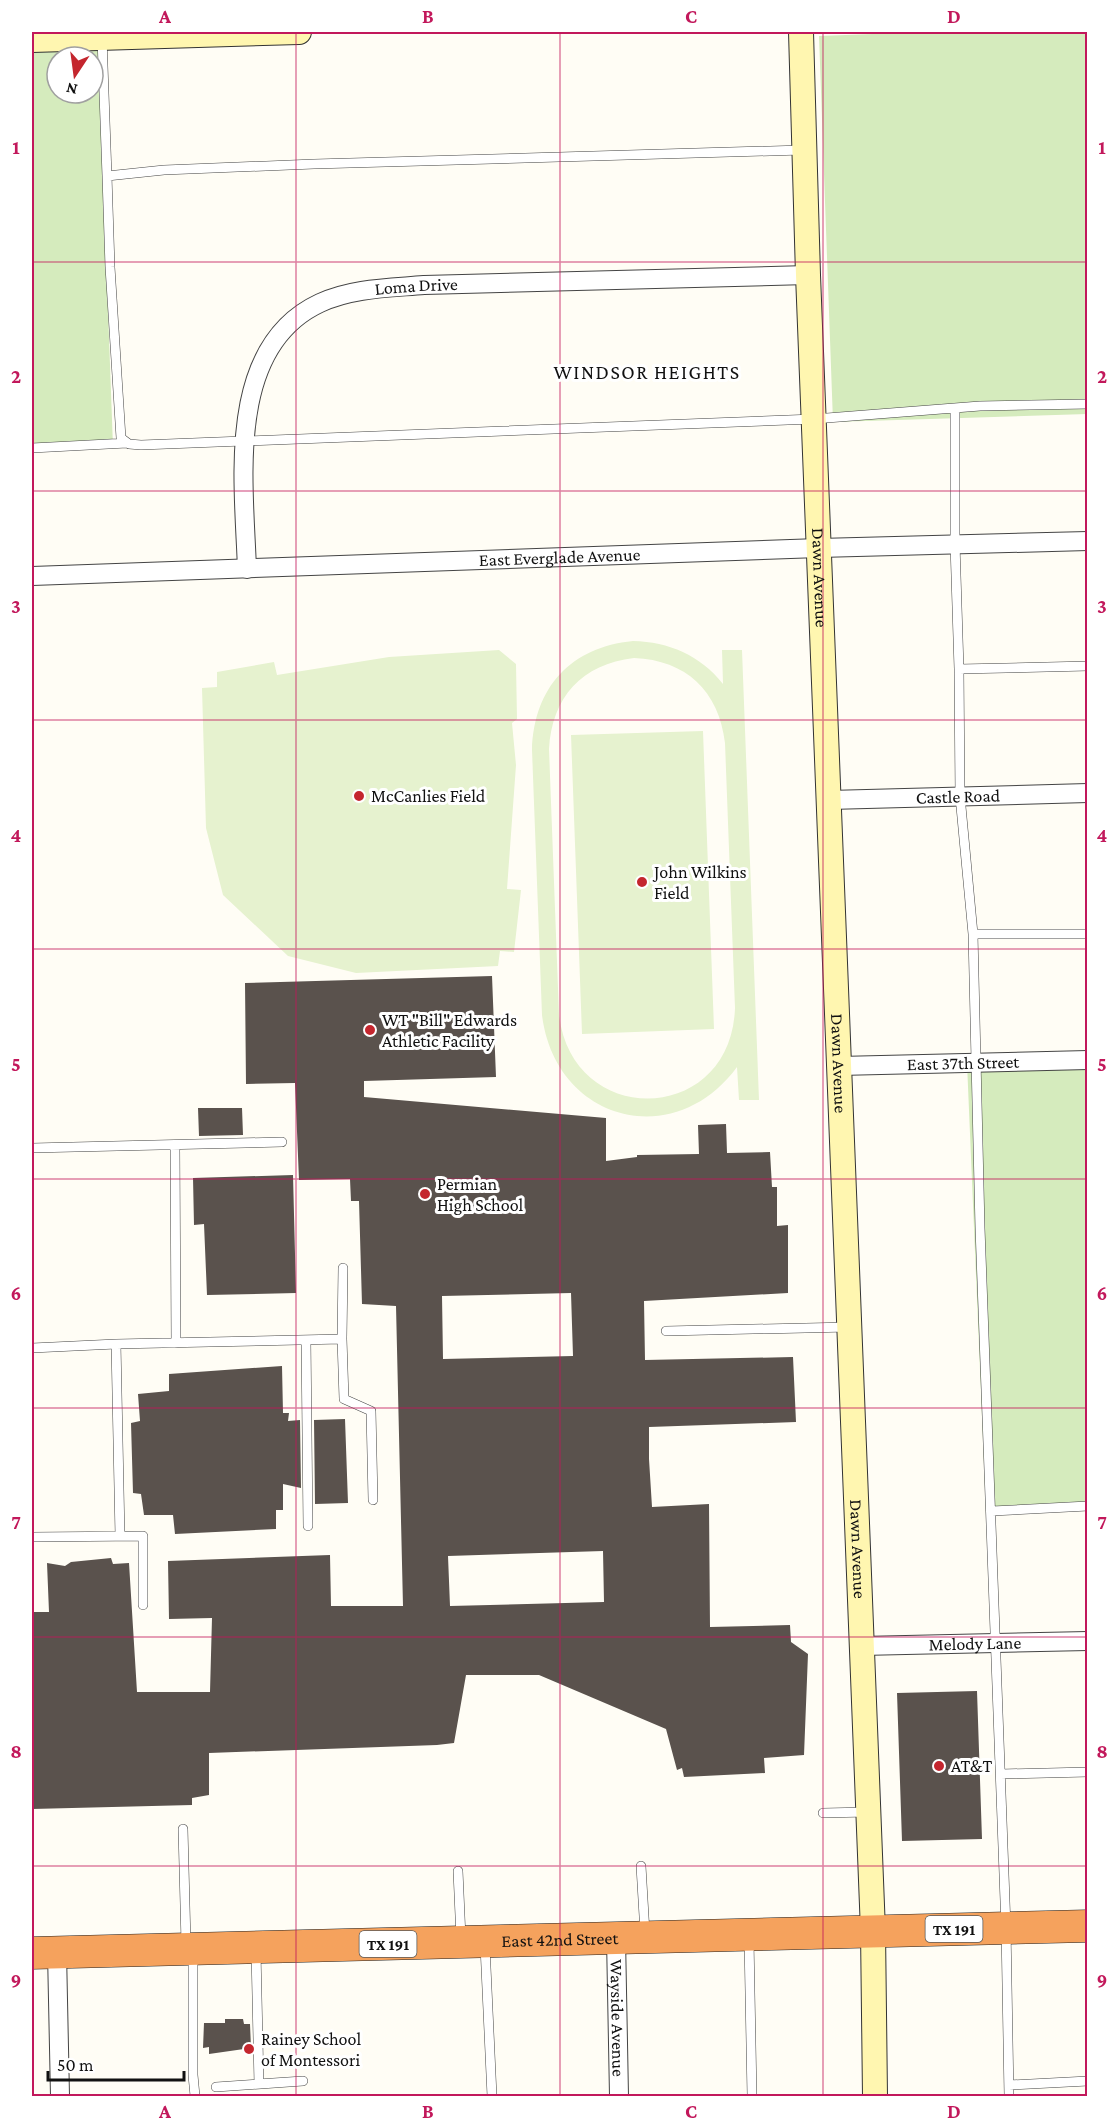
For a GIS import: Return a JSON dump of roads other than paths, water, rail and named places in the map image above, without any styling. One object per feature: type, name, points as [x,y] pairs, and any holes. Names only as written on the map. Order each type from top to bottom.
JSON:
[{"type":"highway","name":"East 42nd Street","points":[[44,1952],[1088,1926]]},
{"type":"street","points":[[32,40],[299,32]]},
{"type":"street","name":"Dawn Avenue","points":[[801,32],[808,274],[873,1931],[875,2097]]},
{"type":"street","name":"Loma Drive","points":[[247,569],[245,441],[253,383],[272,344],[286,326],[305,310],[346,294],[378,288],[808,274]]},
{"type":"street","name":"East Everglade Avenue","points":[[32,576],[1088,540]]},
{"type":"street","name":"Castle Road","points":[[829,800],[1088,793]]},
{"type":"street","name":"East 37th Street","points":[[839,1066],[1088,1060]]},
{"type":"street","name":"Melody Lane","points":[[861,1646],[1088,1641]]},
{"type":"street","name":"Wayside Avenue","points":[[619,2097],[631,1938]]},
{"type":"street","points":[[44,1952],[60,2097]]},
{"type":"lane","points":[[102,38],[120,429],[122,438],[127,443]]},
{"type":"lane","points":[[107,176],[164,170],[325,163],[805,150]]},
{"type":"lane","points":[[32,448],[814,419],[955,408],[1088,404]]},
{"type":"lane","points":[[955,408],[960,796],[973,934],[975,1062],[1006,1928],[1009,2097]]},
{"type":"lane","points":[[958,669],[1088,666]]},
{"type":"lane","points":[[973,934],[1088,934]]},
{"type":"lane","points":[[32,1148],[282,1142]]},
{"type":"lane","points":[[175,1145],[176,1343]]},
{"type":"lane","points":[[343,1268],[344,1399],[371,1411],[373,1500]]},
{"type":"lane","points":[[666,1331],[849,1327]]},
{"type":"lane","points":[[32,1348],[342,1339]]},
{"type":"lane","points":[[306,1340],[308,1526]]},
{"type":"lane","points":[[116,1344],[120,1536]]},
{"type":"lane","points":[[992,1511],[1088,1506]]},
{"type":"lane","points":[[32,1537],[143,1536],[143,1605]]},
{"type":"lane","points":[[1001,1774],[1088,1772]]},
{"type":"lane","points":[[823,1813],[868,1812]]},
{"type":"lane","points":[[183,1829],[195,2097]]},
{"type":"lane","points":[[631,1938],[642,1866]]},
{"type":"lane","points":[[458,1871],[473,1942],[492,2097]]},
{"type":"lane","points":[[748,1935],[752,2097]]},
{"type":"lane","points":[[255,1947],[259,2084]]},
{"type":"lane","points":[[216,2087],[303,2081]]},
{"type":"lane","points":[[1009,2085],[1088,2081]]},
{"type":"place","name":"McCanlies Field","points":[[359,796]]},
{"type":"place","name":"John Wilkins Field","points":[[642,882]]},
{"type":"place","name":"WT \"Bill\" Edwards Athletic Facility","points":[[370,1030]]},
{"type":"place","name":"Permian High School","points":[[425,1194]]},
{"type":"place","name":"AT&T","points":[[939,1766]]},
{"type":"place","name":"Rainey School of Montessori","points":[[249,2049]]},
{"type":"district","name":"WINDSOR HEIGHTS","points":[[647,372]]}]
